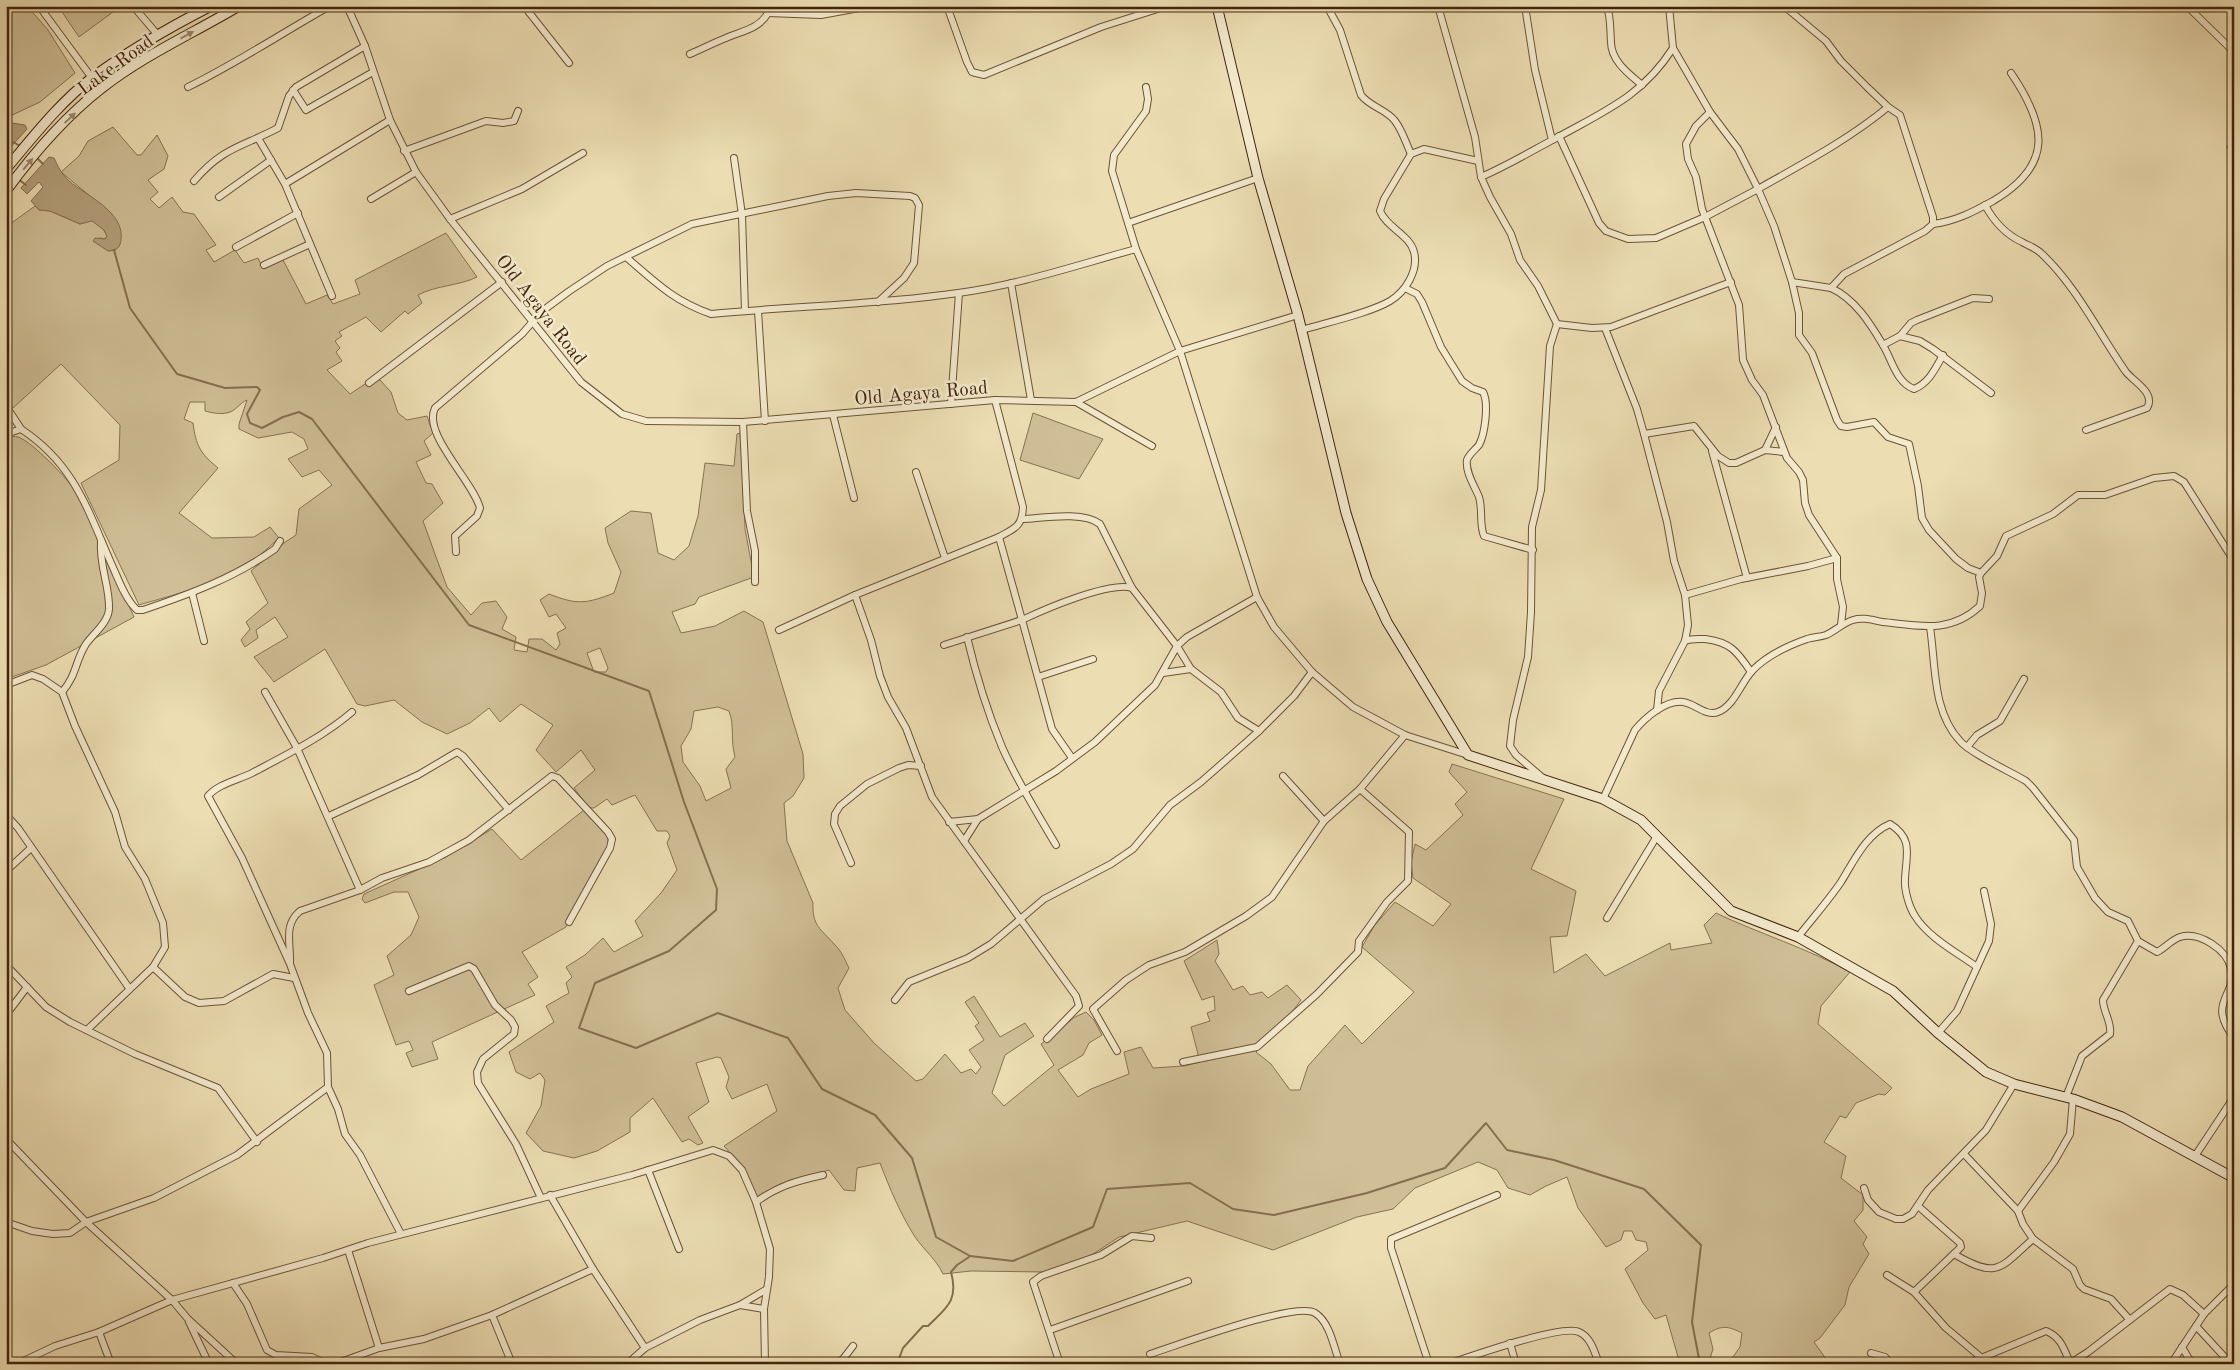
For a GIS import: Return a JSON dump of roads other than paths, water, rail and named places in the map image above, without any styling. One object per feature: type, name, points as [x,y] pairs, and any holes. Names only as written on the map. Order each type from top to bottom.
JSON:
[{"type":"street","points":[[39,6],[92,78]]},
{"type":"street","points":[[133,6],[157,34]]},
{"type":"street","name":"Lake Road","points":[[6,169],[33,136],[92,78],[157,34],[211,6]]},
{"type":"street","name":"Lake Road","points":[[6,191],[41,148],[101,89],[159,50],[240,6]]},
{"type":"street","points":[[188,88],[230,66],[280,34],[330,6]]},
{"type":"street","name":"Old Agaya Road","points":[[347,6],[365,46],[390,120],[416,172],[450,219],[581,382],[622,414],[646,421],[743,422],[995,400],[1076,402],[1180,351],[1298,315]]},
{"type":"street","points":[[524,6],[569,63]]},
{"type":"street","points":[[690,54],[727,37],[751,29],[764,20],[767,9],[821,15],[870,6]]},
{"type":"street","points":[[946,6],[972,72],[984,75],[1100,27],[1167,6]]},
{"type":"street","points":[[1217,6],[1258,178],[1302,330],[1346,513],[1367,579],[1387,622],[1468,755]]},
{"type":"street","points":[[1327,6],[1340,30],[1361,95],[1366,102],[1384,111],[1395,121],[1411,154]]},
{"type":"street","points":[[1438,6],[1468,109],[1475,137],[1481,177],[1511,234],[1520,260],[1538,286],[1557,324],[1550,346],[1541,490],[1533,518],[1528,657],[1513,720],[1510,746],[1516,755],[1543,779]]},
{"type":"street","points":[[1525,6],[1535,70],[1552,140]]},
{"type":"street","points":[[1607,6],[1611,19],[1610,44],[1617,62],[1642,85]]},
{"type":"street","points":[[1669,6],[1673,48],[1710,112],[1738,149],[1774,226],[1792,282],[1799,313],[1799,334],[1812,353],[1837,420],[1841,426],[1847,427],[1874,422],[1888,438],[1909,444],[1922,518],[1929,530],[1956,559],[1968,568],[1981,573]]},
{"type":"street","points":[[1784,6],[1826,41],[1841,61],[1888,107],[1900,115],[1933,217],[1933,224]]},
{"type":"street","points":[[2187,6],[2234,52]]},
{"type":"street","points":[[194,181],[221,155],[233,147],[278,128],[293,90],[365,46]]},
{"type":"street","points":[[1481,177],[1510,165],[1559,136],[1609,110],[1642,85],[1663,64],[1673,48]]},
{"type":"street","points":[[293,90],[303,108],[307,110],[373,72]]},
{"type":"street","points":[[1831,288],[1844,274],[1925,231],[1933,224],[1963,217],[2004,194],[2024,177],[2032,166],[2039,143],[2035,118],[2027,96],[2011,74]]},
{"type":"street","points":[[1146,87],[1148,99],[1146,111],[1114,155],[1112,171],[1136,249],[1180,351],[1256,597],[1274,627],[1312,672],[1353,707],[1405,735],[1603,799],[1641,820],[1731,911],[1798,937],[1893,991],[1938,1034],[1986,1072],[2014,1084],[2070,1098],[2122,1117],[2234,1178]]},
{"type":"street","points":[[1559,136],[1594,208],[1598,224],[1606,231],[1628,239],[1656,238],[1706,217],[1758,190],[1830,147],[1872,120],[1888,107]]},
{"type":"street","points":[[404,151],[486,121],[508,123],[514,121],[518,111]]},
{"type":"street","points":[[1710,112],[1696,126],[1686,144],[1688,159],[1696,177],[1702,209],[1739,305],[1743,360],[1752,380],[1763,394],[1784,452],[1803,480],[1805,503],[1809,515],[1837,558],[1837,579],[1843,607],[1842,626]]},
{"type":"street","points":[[285,184],[390,120]]},
{"type":"street","points":[[258,138],[285,184],[332,296]]},
{"type":"street","points":[[1302,330],[1389,301],[1405,288],[1414,269],[1414,252],[1405,238],[1383,219],[1380,211],[1384,200],[1411,154],[1424,149],[1478,161]]},
{"type":"street","points":[[450,219],[522,189],[583,153]]},
{"type":"street","points":[[734,158],[742,215],[745,311]]},
{"type":"street","points":[[219,197],[271,160]]},
{"type":"street","points":[[371,199],[416,172]]},
{"type":"street","points":[[1128,222],[1258,178]]},
{"type":"street","points":[[456,552],[455,536],[477,516],[480,508],[436,432],[432,413],[439,402],[522,334],[540,312],[588,278],[692,224],[828,196],[856,193],[910,196],[915,198],[919,205],[914,263],[904,278],[878,302]]},
{"type":"street","points":[[1985,205],[1993,220],[2004,231],[2037,249],[2070,283],[2085,311],[2127,374],[2148,394],[2149,404],[2147,408],[2086,430]]},
{"type":"street","points":[[236,247],[298,213]]},
{"type":"street","points":[[264,265],[310,244]]},
{"type":"street","points":[[626,257],[672,297],[691,307],[712,314],[878,302],[959,293],[1011,283],[1136,249]]},
{"type":"street","points":[[369,383],[502,282]]},
{"type":"street","points":[[1557,324],[1605,328],[1682,302],[1731,282]]},
{"type":"street","points":[[1792,282],[1831,288],[1851,300],[1883,345],[1901,381],[1907,386],[1914,389],[1930,378],[1943,355]]},
{"type":"street","points":[[1011,283],[1031,400]]},
{"type":"street","points":[[1405,288],[1417,294],[1422,302],[1442,347],[1462,381],[1472,388],[1483,392],[1485,396],[1487,409],[1482,439],[1467,460],[1467,467],[1481,505],[1482,531],[1484,536],[1492,540],[1513,543],[1533,550]]},
{"type":"street","points":[[951,404],[959,293]]},
{"type":"street","points":[[1883,345],[1900,336],[1910,323],[1974,298],[1989,299]]},
{"type":"street","points":[[758,311],[765,421]]},
{"type":"street","points":[[1605,328],[1637,409],[1667,522],[1674,561],[1685,596],[1688,625],[1685,641],[1659,691],[1658,710]]},
{"type":"street","points":[[1900,336],[1920,341],[1943,355],[1991,393]]},
{"type":"street","points":[[779,630],[855,595],[999,537],[1017,527],[1022,519],[1023,507],[995,400]]},
{"type":"street","points":[[1076,402],[1152,446]]},
{"type":"street","points":[[6,406],[21,429],[47,450],[69,474],[121,583],[137,610],[143,610],[192,593],[228,578],[275,549],[280,542]]},
{"type":"street","points":[[833,415],[854,498]]},
{"type":"street","points":[[743,422],[747,511],[755,551],[755,582]]},
{"type":"street","points":[[1644,434],[1694,426],[1718,456],[1729,463],[1736,463],[1765,450],[1784,452]]},
{"type":"street","points":[[1765,450],[1776,427]]},
{"type":"street","points":[[6,434],[21,429]]},
{"type":"street","points":[[1712,448],[1747,578]]},
{"type":"street","points":[[916,472],[945,558]]},
{"type":"street","points":[[1603,799],[1635,730],[1658,710],[1674,702],[1683,702],[1703,711],[1719,712],[1728,705],[1751,672],[1766,658],[1785,648],[1825,635],[1853,620],[1864,618],[1930,628],[1953,623],[1980,606],[1982,599],[1979,577],[1997,556],[2006,536],[2053,514],[2078,495],[2105,495],[2154,478],[2174,476],[2184,482],[2234,560]]},
{"type":"street","points":[[1022,519],[1066,516],[1096,521],[1100,524],[1132,588],[1177,646],[1191,669],[1221,692],[1238,718],[1258,732]]},
{"type":"street","points":[[999,537],[1052,729],[1072,758]]},
{"type":"street","points":[[62,692],[74,676],[86,644],[108,615],[108,600],[100,560],[101,540]]},
{"type":"street","points":[[1685,596],[1747,578],[1808,566],[1837,558]]},
{"type":"street","points":[[944,644],[1022,620],[1094,592],[1124,585],[1132,588]]},
{"type":"street","points":[[192,593],[204,642]]},
{"type":"street","points":[[855,595],[888,697],[906,728],[932,797],[1019,918],[1069,983],[1079,1006]]},
{"type":"street","points":[[964,841],[978,820],[1056,771],[1106,733],[1155,685],[1177,646],[1187,637],[1256,597]]},
{"type":"street","points":[[1930,628],[1939,704],[1944,717],[1960,742],[2026,781],[2033,788],[2074,840],[2077,867],[2095,898],[2108,912],[2128,920],[2138,941],[2157,952],[2180,937],[2190,936],[2202,939],[2220,952],[2229,963],[2232,975],[2221,1006],[2221,1013],[2234,1038]]},
{"type":"street","points":[[967,637],[977,680],[1002,747],[1023,790],[1056,845]]},
{"type":"street","points":[[1685,641],[1699,639],[1728,644],[1751,672]]},
{"type":"street","points":[[1038,677],[1094,659]]},
{"type":"street","points":[[1163,673],[1191,669]]},
{"type":"street","points":[[895,1000],[909,982],[968,958],[991,944],[1019,918],[1056,891],[1111,864],[1133,849],[1170,805],[1202,782],[1258,732],[1294,696],[1312,672]]},
{"type":"street","points":[[6,686],[26,676],[35,675],[62,692],[75,726],[108,797],[126,847],[145,880],[163,923],[165,947],[153,967],[87,1030]]},
{"type":"street","points":[[1967,747],[1983,730],[2000,721],[2024,679]]},
{"type":"street","points":[[266,692],[298,748],[360,890]]},
{"type":"street","points":[[352,712],[298,748],[251,774],[214,790],[208,796],[242,858],[290,964],[308,1014],[327,1053],[328,1086],[338,1109],[344,1134],[360,1155],[401,1234]]},
{"type":"street","points":[[1093,1009],[1126,980],[1149,965],[1185,952],[1246,916],[1272,897],[1324,821],[1360,789],[1405,735]]},
{"type":"street","points":[[329,816],[418,774],[457,752],[463,756],[509,810]]},
{"type":"street","points":[[852,863],[834,824],[835,814],[840,806],[867,784],[899,768],[908,765],[921,766]]},
{"type":"street","points":[[290,964],[289,925],[294,916],[300,911],[360,890],[382,878],[429,862],[469,840],[552,776],[558,778],[608,832],[612,839],[610,848],[569,922]]},
{"type":"street","points":[[1283,776],[1324,821]]},
{"type":"street","points":[[1183,1062],[1257,1047],[1317,994],[1358,952],[1359,941],[1387,902],[1408,881],[1409,832],[1360,789]]},
{"type":"street","points":[[6,815],[18,828],[129,988]]},
{"type":"street","points":[[950,822],[978,820]]},
{"type":"street","points":[[1798,937],[1841,881],[1862,848],[1885,826],[1890,824],[1896,828],[1907,845],[1908,854],[1905,880],[1914,915],[1937,938],[1977,967]]},
{"type":"street","points":[[1607,918],[1639,862],[1657,836]]},
{"type":"street","points":[[6,871],[31,848]]},
{"type":"street","points":[[1938,1034],[1957,1010],[1988,941],[1991,924],[1984,892]]},
{"type":"street","points":[[2018,1211],[2054,1162],[2070,1134],[2070,1098],[2082,1056],[2110,1034],[2111,1028],[2103,1010],[2103,1000],[2138,941]]},
{"type":"street","points":[[6,965],[46,1008],[135,1054],[218,1088],[256,1142]]},
{"type":"street","points":[[410,991],[469,966],[474,969],[495,1005],[511,1020],[515,1027],[514,1034],[482,1059],[476,1072],[478,1084],[516,1144],[542,1198]]},
{"type":"street","points":[[153,967],[185,997],[199,1003],[224,1001],[272,974],[294,978]]},
{"type":"street","points":[[6,1015],[27,988]]},
{"type":"street","points":[[1079,1006],[1093,1009],[1117,1051]]},
{"type":"street","points":[[1047,1039],[1079,1006]]},
{"type":"street","points":[[1864,1188],[1873,1207],[1879,1212],[1896,1219],[1903,1219],[1912,1214],[1928,1190],[1986,1130],[2014,1084]]},
{"type":"street","points":[[6,1222],[32,1232],[70,1233],[86,1222],[154,1198],[237,1155],[328,1086]]},
{"type":"street","points":[[2195,1156],[2234,1097]]},
{"type":"street","points":[[6,1139],[86,1222],[172,1300],[188,1319],[237,1364]]},
{"type":"street","points":[[17,1364],[55,1346],[99,1332],[172,1300],[401,1234],[648,1170],[713,1150],[729,1156],[742,1170],[756,1202],[770,1249],[770,1277],[764,1309],[765,1363]]},
{"type":"street","points":[[1964,1154],[2018,1211],[2023,1224],[2033,1239],[2073,1269],[2080,1285],[2084,1289],[2111,1299],[2129,1319]]},
{"type":"street","points":[[648,1170],[679,1250]]},
{"type":"street","points":[[756,1202],[773,1189],[796,1181],[823,1175]]},
{"type":"street","points":[[550,1195],[593,1269],[645,1348]]},
{"type":"street","points":[[1429,1364],[1391,1248],[1391,1239],[1497,1196]]},
{"type":"street","points":[[1914,1292],[1961,1247],[1960,1243],[1918,1206]]},
{"type":"street","points":[[1060,1364],[1050,1330],[1033,1286],[1036,1279],[1102,1255],[1121,1245],[1132,1236],[1152,1238]]},
{"type":"street","points":[[1954,1254],[1976,1266],[1991,1268],[2002,1266],[2033,1239]]},
{"type":"street","points":[[348,1250],[379,1348]]},
{"type":"street","points":[[335,1364],[379,1348],[424,1339],[492,1315],[593,1269]]},
{"type":"street","points":[[1887,1275],[1914,1292],[1946,1328],[1984,1358],[1988,1364]]},
{"type":"street","points":[[1050,1330],[1188,1281]]},
{"type":"street","points":[[233,1283],[248,1304],[267,1350],[276,1355],[312,1357],[327,1364]]},
{"type":"street","points":[[2171,1364],[2204,1314],[2234,1284]]},
{"type":"street","points":[[627,1364],[645,1348],[700,1320],[740,1305],[767,1289]]},
{"type":"street","points":[[1967,1364],[2046,1331],[2054,1334],[2060,1341],[2070,1363],[2170,1289],[2183,1295],[2204,1314]]},
{"type":"street","points":[[740,1305],[764,1309]]},
{"type":"street","points":[[1150,1354],[1262,1318],[1303,1309],[1315,1313],[1323,1321],[1340,1364]]},
{"type":"street","points":[[492,1315],[512,1364]]},
{"type":"street","points":[[188,1319],[209,1364]]},
{"type":"street","points":[[2196,1326],[2231,1364]]},
{"type":"street","points":[[1448,1364],[1510,1343],[1567,1330],[1579,1331],[1587,1337],[1594,1348],[1599,1364]]},
{"type":"street","points":[[99,1332],[111,1364]]},
{"type":"street","points":[[1510,1343],[1516,1364]]},
{"type":"street","points":[[833,1364],[844,1359],[853,1346]]},
{"type":"street","points":[[2182,1346],[2192,1364]]},
{"type":"street","points":[[1871,1353],[1885,1357],[1891,1364]]},
{"type":"waterway","points":[[13,142],[22,147]]},
{"type":"waterway","points":[[36,157],[43,164]]},
{"type":"waterway","points":[[18,179],[26,185]]},
{"type":"waterway","points":[[114,250],[130,308],[177,374],[225,388],[257,387],[260,390],[247,414],[250,423],[262,428],[283,417],[299,412],[312,419],[469,625],[649,691],[684,802],[717,889],[716,910],[669,951],[595,983],[579,1028],[636,1048],[718,1013],[788,1038],[822,1089],[875,1115],[912,1158],[936,1237],[970,1256],[1013,1261],[1093,1227],[1107,1189],[1190,1183],[1233,1209],[1274,1215],[1367,1193],[1445,1168],[1486,1123],[1507,1150],[1554,1160],[1644,1189],[1701,1245],[1692,1322],[1700,1364]]},
{"type":"waterway","points":[[897,1364],[903,1348],[923,1326],[928,1326],[945,1309],[952,1297],[953,1282],[951,1272],[957,1265],[969,1257]]}]
